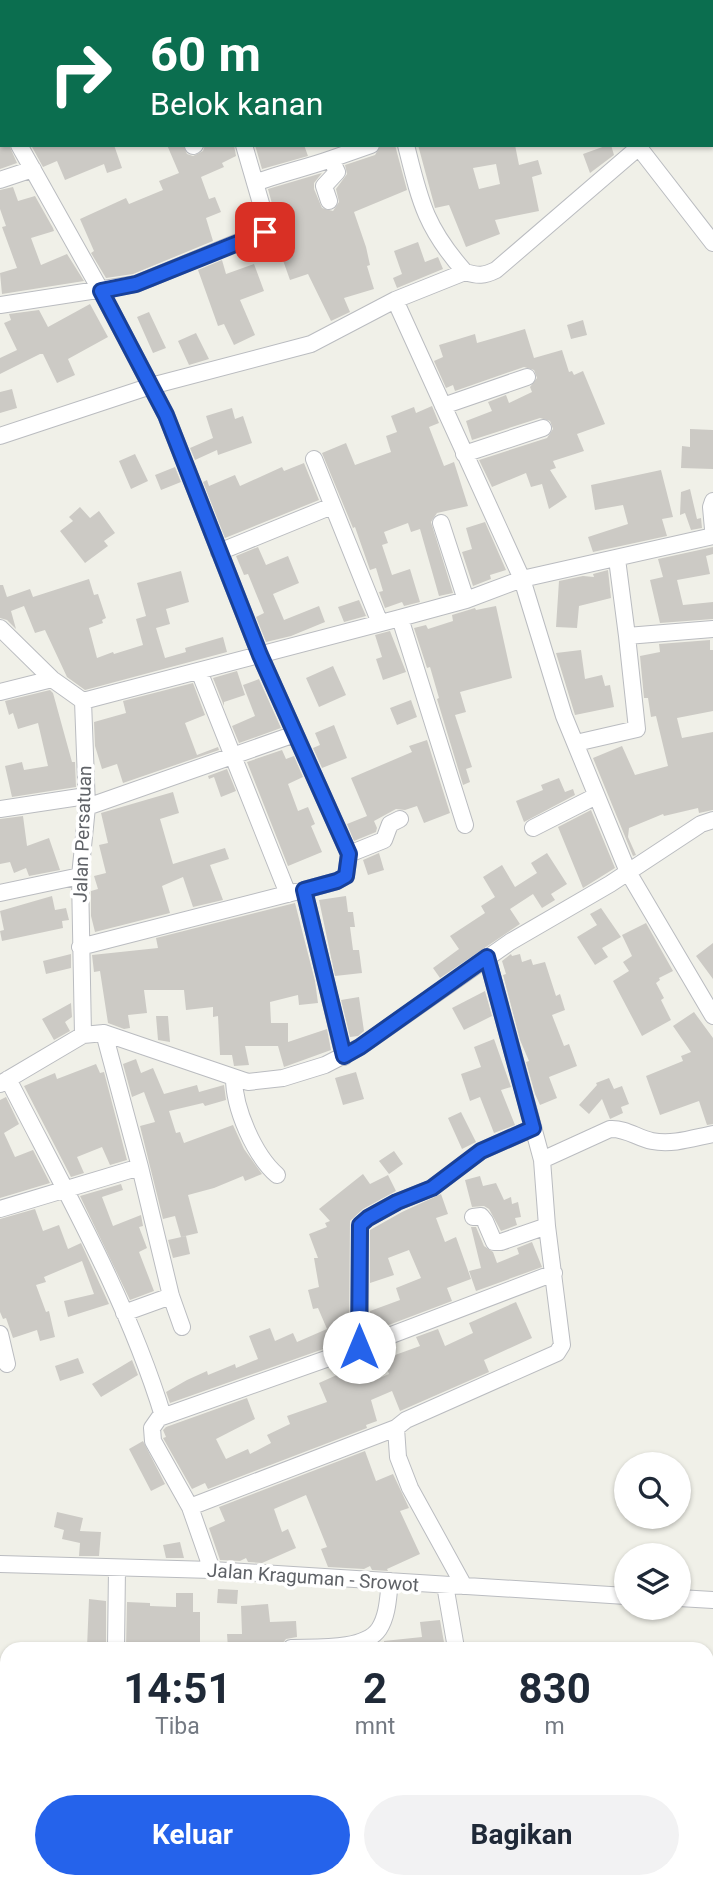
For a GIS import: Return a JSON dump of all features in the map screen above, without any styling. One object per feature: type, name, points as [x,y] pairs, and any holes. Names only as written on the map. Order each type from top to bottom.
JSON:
[{"type":"street","points":[[20,147],[101,291],[166,415],[260,655],[349,854],[346,876],[337,881],[80,947]]},
{"type":"street","points":[[0,306],[136,284],[265,232],[267,224],[245,147]]},
{"type":"street","points":[[255,183],[366,147]]},
{"type":"street","points":[[406,147],[421,206],[444,248],[465,271],[479,276],[496,270],[637,147]]},
{"type":"street","points":[[639,147],[713,243]]},
{"type":"street","points":[[329,201],[324,186],[337,172],[331,159]]},
{"type":"street","points":[[0,180],[33,169]]},
{"type":"street","points":[[0,436],[151,386],[311,344],[395,300],[465,271]]},
{"type":"street","points":[[395,300],[522,579],[564,716],[628,872],[710,1006]]},
{"type":"street","points":[[443,406],[527,377]]},
{"type":"street","points":[[464,454],[543,428]]},
{"type":"street","points":[[314,460],[380,623]]},
{"type":"street","points":[[713,501],[713,529]]},
{"type":"street","points":[[219,552],[332,506]]},
{"type":"street","points":[[442,523],[466,600]]},
{"type":"street","points":[[0,628],[52,679],[83,701],[466,600],[522,579],[713,536]]},
{"type":"street","points":[[576,743],[638,729],[617,559]]},
{"type":"street","points":[[400,618],[465,825]]},
{"type":"street","points":[[627,636],[713,629]]},
{"type":"street","points":[[200,671],[288,894]]},
{"type":"street","points":[[0,692],[52,679]]},
{"type":"street","name":"Jalan Persatuan","points":[[83,701],[86,801],[80,876],[83,1035]]},
{"type":"street","points":[[0,809],[86,801],[295,734]]},
{"type":"street","points":[[533,828],[596,796]]},
{"type":"street","points":[[349,854],[384,840],[390,824],[400,819]]},
{"type":"street","points":[[163,1416],[147,1363],[124,1313],[65,1189],[4,1081],[83,1035],[104,1033],[248,1082],[271,1081],[325,1065],[360,1047],[487,957],[542,922],[628,872],[701,824],[713,820]]},
{"type":"street","points":[[0,893],[80,876]]},
{"type":"street","points":[[304,890],[344,1056]]},
{"type":"street","points":[[190,1507],[396,1427],[406,1420],[557,1353],[562,1345],[547,1226],[542,1160],[487,957]]},
{"type":"street","points":[[104,1033],[171,1296],[182,1327]]},
{"type":"street","points":[[234,1078],[234,1088],[252,1143],[264,1163],[277,1175]]},
{"type":"street","points":[[359,1347],[360,1225],[397,1202],[432,1188],[481,1151],[533,1128]]},
{"type":"street","points":[[542,1160],[610,1129],[666,1143],[713,1134]]},
{"type":"street","points":[[0,1209],[140,1167]]},
{"type":"street","points":[[473,1217],[481,1216],[494,1242],[547,1226]]},
{"type":"street","points":[[212,1570],[190,1507],[153,1441],[152,1428],[163,1416],[359,1347],[554,1273]]},
{"type":"street","points":[[124,1313],[171,1296]]},
{"type":"street","points":[[0,1334],[7,1364]]},
{"type":"street","points":[[396,1427],[398,1457],[410,1488],[464,1586]]},
{"type":"street","name":"Jalan Kraguman - Srowot","points":[[0,1564],[212,1570],[614,1596]]},
{"type":"street","points":[[116,1642],[117,1568]]},
{"type":"street","points":[[360,1642],[377,1632],[382,1623],[390,1581]]},
{"type":"street","points":[[445,1585],[455,1642]]},
{"type":"street","points":[[691,1599],[713,1600]]},
{"type":"building","points":[[0,147],[10,147],[17,163],[0,169]]},
{"type":"building","points":[[32,147],[115,147],[122,168],[107,173],[104,164],[65,180],[57,161],[43,167]]},
{"type":"building","points":[[168,147],[184,147],[187,154],[193,156],[203,151],[204,147],[234,147],[236,156],[222,163],[224,167],[201,177],[209,199],[215,197],[221,212],[206,218],[213,241],[133,274],[106,278],[91,253],[94,251],[80,219],[126,198],[129,204],[163,190],[159,181],[179,173]]},
{"type":"building","points":[[256,147],[305,147],[308,156],[262,169]]},
{"type":"building","points":[[380,147],[396,147],[407,190],[354,212],[366,247],[370,265],[367,266],[374,289],[344,298],[350,312],[331,321],[308,274],[290,280],[274,235],[277,222],[268,189],[322,173],[314,183],[314,189],[322,208],[333,211],[339,202],[336,189],[347,174],[345,165],[375,155]]},
{"type":"building","points":[[419,147],[515,147],[519,165],[538,160],[542,174],[532,177],[539,211],[495,220],[500,234],[466,247],[449,205],[435,208]],"holes":[[[496,164],[500,184],[479,189],[473,168]]]},
{"type":"building","points":[[602,147],[612,147],[614,155],[590,173],[583,154]]},
{"type":"building","points":[[13,187],[18,201],[35,196],[53,228],[54,231],[31,238],[41,265],[67,254],[84,281],[2,294],[0,273],[17,268],[2,227],[6,226],[0,209],[0,190]]},
{"type":"building","points":[[418,242],[425,262],[438,257],[443,269],[397,288],[393,278],[402,274],[394,251]]},
{"type":"building","points":[[222,260],[226,274],[254,264],[264,291],[240,300],[255,335],[234,345],[224,324],[218,326],[198,270]]},
{"type":"building","points":[[90,304],[108,337],[68,359],[75,375],[57,383],[43,354],[0,374],[0,358],[17,350],[4,323],[11,320],[9,314],[39,310],[48,327]]},
{"type":"building","points":[[149,312],[166,348],[153,353],[137,317]]},
{"type":"building","points":[[583,320],[587,335],[571,339],[567,325]]},
{"type":"building","points":[[525,329],[534,358],[562,350],[569,372],[572,371],[574,375],[583,371],[605,424],[577,434],[584,451],[553,461],[556,468],[550,470],[567,497],[549,509],[542,484],[531,487],[526,473],[492,487],[479,460],[547,438],[553,429],[550,421],[540,418],[472,440],[466,421],[492,411],[488,402],[506,395],[509,403],[532,392],[530,387],[537,378],[534,370],[524,367],[455,391],[453,385],[446,388],[434,361],[443,357],[439,345],[475,334],[477,343]]},
{"type":"building","points":[[196,333],[209,359],[189,365],[178,341]]},
{"type":"building","points":[[12,389],[17,408],[0,413],[0,392]]},
{"type":"building","points":[[432,406],[439,423],[429,427],[444,466],[454,462],[468,506],[437,513],[431,522],[453,593],[439,596],[420,529],[411,532],[408,523],[384,532],[388,543],[382,545],[392,575],[410,569],[420,602],[404,606],[402,602],[385,608],[379,592],[383,591],[376,568],[370,570],[355,527],[353,528],[322,453],[346,443],[355,465],[391,452],[386,436],[397,432],[391,416],[414,407],[416,413]]},
{"type":"building","points":[[232,408],[235,419],[243,416],[252,443],[218,455],[217,450],[195,460],[190,448],[213,438],[206,416]]},
{"type":"building","points":[[690,429],[713,430],[713,469],[681,468],[682,446],[690,447]]},
{"type":"building","points":[[135,454],[148,481],[131,489],[119,461]]},
{"type":"building","points":[[304,463],[319,500],[225,538],[203,482],[207,480],[209,486],[235,475],[240,486],[282,467],[284,471]]},
{"type":"building","points":[[175,467],[181,482],[161,490],[155,475]]},
{"type":"building","points":[[661,470],[673,517],[662,519],[667,536],[593,552],[588,537],[628,524],[623,505],[595,510],[591,485]]},
{"type":"building","points":[[690,489],[697,519],[701,518],[702,528],[691,530],[685,513],[680,515],[681,492]]},
{"type":"building","points":[[80,507],[90,518],[99,511],[115,533],[104,541],[108,546],[85,563],[60,531],[73,521],[69,517]]},
{"type":"building","points":[[485,522],[506,570],[490,575],[491,579],[473,586],[462,552],[472,549],[466,528]]},
{"type":"building","points":[[258,547],[266,565],[288,556],[299,583],[273,594],[284,620],[319,606],[325,622],[291,636],[266,642],[256,617],[264,613],[248,574],[244,575],[236,556]]},
{"type":"building","points":[[713,547],[713,554],[706,556],[710,574],[677,580],[683,605],[713,602],[713,619],[660,623],[650,580],[663,577],[658,559]]},
{"type":"building","points":[[608,570],[611,598],[579,606],[577,628],[556,627],[559,581],[583,576],[594,577],[593,574]]},
{"type":"building","points":[[181,571],[189,602],[166,609],[170,624],[156,628],[165,658],[186,652],[185,648],[223,637],[227,652],[85,690],[67,677],[45,630],[35,633],[24,606],[11,611],[16,629],[7,620],[0,618],[0,585],[3,585],[7,597],[30,589],[33,597],[89,579],[94,595],[98,594],[106,618],[102,620],[103,623],[89,628],[97,658],[113,652],[114,654],[143,645],[136,619],[146,616],[137,583]]},
{"type":"building","points":[[359,600],[366,616],[344,622],[338,607]]},
{"type":"building","points":[[496,606],[512,678],[460,692],[466,712],[455,715],[472,767],[466,769],[470,782],[463,785],[430,667],[427,668],[414,628],[426,625],[428,629],[453,621],[452,615],[475,608]]},
{"type":"building","points":[[390,631],[406,672],[383,680],[376,659],[382,657],[375,635]]},
{"type":"building","points":[[710,640],[710,650],[713,650],[713,711],[677,718],[682,738],[713,732],[713,810],[699,813],[698,808],[664,816],[663,814],[629,828],[628,837],[636,855],[633,856],[593,758],[622,746],[635,775],[668,766],[656,716],[651,717],[648,698],[644,698],[640,656],[660,652],[659,644]]},
{"type":"building","points":[[581,650],[585,679],[602,675],[605,686],[610,685],[614,707],[575,715],[556,653]]},
{"type":"building","points":[[333,666],[346,695],[319,707],[306,678]]},
{"type":"building","points":[[237,671],[245,695],[224,702],[224,706],[213,678]]},
{"type":"building","points":[[259,679],[281,728],[239,743],[232,726],[255,716],[243,685]]},
{"type":"building","points":[[193,683],[205,715],[185,723],[197,755],[218,747],[219,750],[123,783],[117,764],[102,769],[95,746],[94,722],[126,713],[123,701]]},
{"type":"building","points":[[50,690],[72,762],[75,762],[76,787],[12,797],[5,766],[22,762],[24,770],[48,766],[38,723],[18,729],[13,713],[9,715],[5,701]]},
{"type":"building","points":[[411,700],[417,717],[397,725],[390,708]]},
{"type":"building","points":[[334,725],[347,758],[322,768],[313,748],[320,745],[315,733]]},
{"type":"building","points":[[427,740],[450,813],[424,823],[417,806],[405,810],[396,809],[374,821],[376,832],[354,841],[347,824],[367,816],[351,778],[412,752],[409,746]]},
{"type":"building","points":[[282,750],[286,759],[294,756],[303,777],[288,784],[298,811],[308,807],[315,824],[311,826],[322,852],[288,866],[247,762]]},
{"type":"building","points":[[227,769],[236,791],[221,797],[214,777],[209,779],[208,776]]},
{"type":"building","points":[[559,778],[565,792],[573,789],[575,795],[524,822],[516,801],[543,790],[541,785]]},
{"type":"building","points":[[173,792],[179,813],[160,819],[173,864],[225,848],[229,859],[210,865],[223,900],[193,907],[183,877],[162,886],[170,913],[95,932],[91,916],[91,891],[98,889],[94,876],[106,873],[99,845],[108,843],[101,813]]},
{"type":"building","points":[[591,810],[615,868],[583,888],[558,827]]},
{"type":"building","points":[[23,816],[27,846],[49,838],[60,870],[29,876],[26,868],[14,873],[10,862],[0,864],[0,819]]},
{"type":"building","points":[[379,853],[384,870],[368,875],[363,860]]},
{"type":"building","points":[[547,853],[567,884],[551,894],[555,900],[542,908],[533,894],[510,909],[520,924],[440,978],[433,968],[459,949],[450,936],[485,913],[481,906],[495,897],[483,877],[502,865],[515,887],[537,873],[531,863]]},
{"type":"building","points":[[52,896],[55,910],[66,908],[69,920],[62,921],[63,928],[2,941],[0,931],[4,930],[0,911]]},
{"type":"building","points":[[346,896],[348,912],[353,912],[355,927],[350,927],[353,950],[359,950],[362,973],[335,976],[319,900]]},
{"type":"building","points":[[295,903],[318,1003],[299,1005],[298,995],[270,1002],[271,1023],[288,1023],[288,1042],[327,1029],[331,1050],[284,1067],[278,1046],[245,1046],[249,1065],[234,1066],[232,1055],[220,1055],[218,1016],[213,1017],[213,1007],[186,1010],[184,990],[144,990],[147,1013],[128,1015],[130,1028],[124,1029],[108,1023],[100,971],[94,972],[92,955],[158,948],[156,938]]},
{"type":"building","points":[[601,908],[621,937],[602,948],[608,957],[595,965],[577,937],[597,925],[590,914]]},
{"type":"building","points":[[646,923],[673,971],[659,978],[656,983],[671,1020],[642,1036],[613,981],[629,971],[623,962],[632,956],[622,935]]},
{"type":"building","points":[[713,943],[713,979],[696,956]]},
{"type":"building","points":[[71,954],[71,968],[46,974],[43,961]]},
{"type":"building","points":[[511,954],[520,954],[522,962],[531,959],[533,965],[545,962],[556,996],[560,994],[565,1010],[552,1015],[564,1046],[569,1044],[577,1066],[549,1077],[557,1098],[540,1105],[503,975],[506,974],[502,961]]},
{"type":"building","points":[[485,991],[492,1016],[464,1030],[452,1008]]},
{"type":"building","points":[[359,997],[364,1031],[358,1036],[350,1037],[341,1000]]},
{"type":"building","points":[[71,1003],[72,1017],[65,1022],[70,1031],[54,1040],[42,1019]]},
{"type":"building","points":[[694,1012],[713,1038],[713,1124],[707,1125],[699,1101],[660,1115],[646,1076],[683,1061],[681,1056],[691,1052],[673,1026]]},
{"type":"building","points":[[156,1016],[168,1016],[170,1042],[158,1040]]},
{"type":"building","points":[[494,1039],[511,1087],[501,1090],[515,1125],[494,1133],[480,1097],[470,1101],[461,1074],[481,1067],[474,1047]]},
{"type":"building","points":[[136,1059],[141,1073],[153,1068],[164,1094],[197,1085],[199,1092],[224,1085],[226,1100],[169,1111],[176,1133],[180,1132],[184,1143],[233,1125],[244,1149],[262,1174],[245,1181],[243,1176],[188,1195],[198,1233],[181,1237],[175,1216],[163,1219],[140,1126],[155,1122],[144,1092],[132,1097],[123,1064]]},
{"type":"building","points":[[96,1064],[100,1073],[104,1072],[127,1160],[110,1165],[102,1147],[77,1157],[84,1173],[71,1177],[24,1086],[55,1073],[57,1079]]},
{"type":"building","points":[[356,1072],[364,1099],[343,1105],[335,1078]]},
{"type":"building","points":[[609,1078],[614,1089],[622,1086],[629,1104],[621,1107],[623,1113],[610,1119],[602,1099],[589,1114],[579,1105],[596,1083]]},
{"type":"building","points":[[6,1097],[19,1124],[4,1133],[15,1157],[33,1150],[50,1183],[0,1198],[0,1100]]},
{"type":"building","points":[[461,1112],[476,1142],[462,1149],[448,1118]]},
{"type":"building","points":[[394,1151],[403,1164],[389,1174],[379,1161]]},
{"type":"building","points":[[363,1174],[370,1184],[388,1175],[396,1191],[363,1209],[350,1221],[349,1340],[170,1403],[166,1392],[187,1380],[207,1371],[208,1375],[235,1364],[236,1368],[258,1359],[249,1336],[270,1328],[275,1341],[293,1333],[297,1342],[327,1329],[318,1308],[313,1309],[308,1290],[319,1287],[314,1258],[318,1258],[309,1234],[327,1227],[325,1223],[330,1221],[319,1209]]},
{"type":"building","points":[[480,1176],[483,1186],[496,1183],[504,1200],[511,1197],[512,1204],[518,1202],[521,1217],[515,1218],[517,1225],[501,1231],[489,1209],[484,1206],[472,1207],[465,1180]]},
{"type":"building","points":[[121,1184],[123,1190],[102,1197],[113,1226],[141,1215],[143,1226],[139,1227],[147,1248],[139,1252],[154,1291],[130,1300],[80,1196]]},
{"type":"building","points":[[441,1194],[448,1214],[436,1218],[445,1242],[456,1237],[471,1279],[447,1288],[452,1301],[370,1332],[370,1311],[400,1300],[396,1288],[421,1278],[409,1250],[388,1258],[394,1275],[370,1283],[370,1230]]},
{"type":"building","points":[[35,1209],[43,1231],[59,1225],[68,1249],[81,1243],[109,1304],[68,1317],[64,1301],[94,1294],[82,1261],[44,1277],[46,1282],[36,1285],[46,1312],[49,1311],[55,1337],[40,1341],[37,1330],[13,1338],[6,1318],[3,1319],[0,1312],[0,1219]]},
{"type":"building","points":[[471,1227],[476,1227],[484,1246],[493,1252],[497,1263],[519,1254],[517,1248],[532,1242],[542,1267],[476,1291],[469,1271],[481,1268]]},
{"type":"building","points":[[186,1236],[190,1254],[173,1258],[168,1240]]},
{"type":"building","points":[[516,1302],[532,1338],[484,1360],[489,1372],[400,1411],[392,1391],[371,1400],[377,1421],[366,1425],[367,1428],[208,1489],[205,1483],[192,1489],[163,1438],[166,1437],[163,1430],[166,1427],[247,1398],[255,1419],[216,1439],[226,1459],[248,1449],[250,1454],[271,1443],[267,1435],[290,1424],[287,1416],[327,1402],[319,1383],[339,1374],[341,1379],[363,1370],[368,1383],[389,1374],[384,1359],[420,1346],[416,1337],[438,1329],[445,1346],[473,1333],[469,1323]]},
{"type":"building","points":[[78,1358],[84,1373],[60,1381],[55,1366]]},
{"type":"building","points":[[132,1360],[138,1375],[101,1397],[92,1384]]},
{"type":"building","points":[[143,1441],[165,1484],[151,1491],[129,1449]]},
{"type":"building","points":[[365,1451],[376,1481],[393,1474],[409,1508],[400,1511],[420,1554],[387,1569],[388,1571],[372,1570],[370,1566],[364,1569],[328,1567],[321,1549],[327,1547],[306,1495],[274,1509],[282,1532],[288,1529],[296,1548],[262,1563],[248,1562],[246,1558],[240,1561],[220,1560],[209,1528],[225,1521],[219,1507]]},
{"type":"building","points":[[57,1512],[83,1518],[80,1531],[101,1532],[99,1556],[79,1556],[80,1543],[62,1539],[64,1530],[54,1527]]},
{"type":"building","points":[[180,1542],[184,1558],[166,1558],[163,1545]]},
{"type":"building","points":[[218,1589],[238,1590],[237,1604],[217,1603]]},
{"type":"building","points":[[176,1593],[193,1593],[193,1612],[200,1612],[200,1642],[126,1642],[127,1602],[176,1607]]},
{"type":"building","points":[[89,1599],[106,1601],[106,1642],[87,1642]]},
{"type":"building","points":[[268,1604],[270,1622],[296,1621],[297,1637],[284,1642],[228,1642],[227,1634],[242,1634],[241,1606]]},
{"type":"building","points":[[440,1620],[444,1642],[384,1642],[422,1637],[420,1622]]},
{"type":"route","points":[[265,232],[136,284],[101,291],[166,415],[260,655],[349,854],[346,876],[304,890],[344,1056],[487,957],[533,1128],[481,1151],[432,1188],[397,1202],[360,1225],[359,1347]]}]
